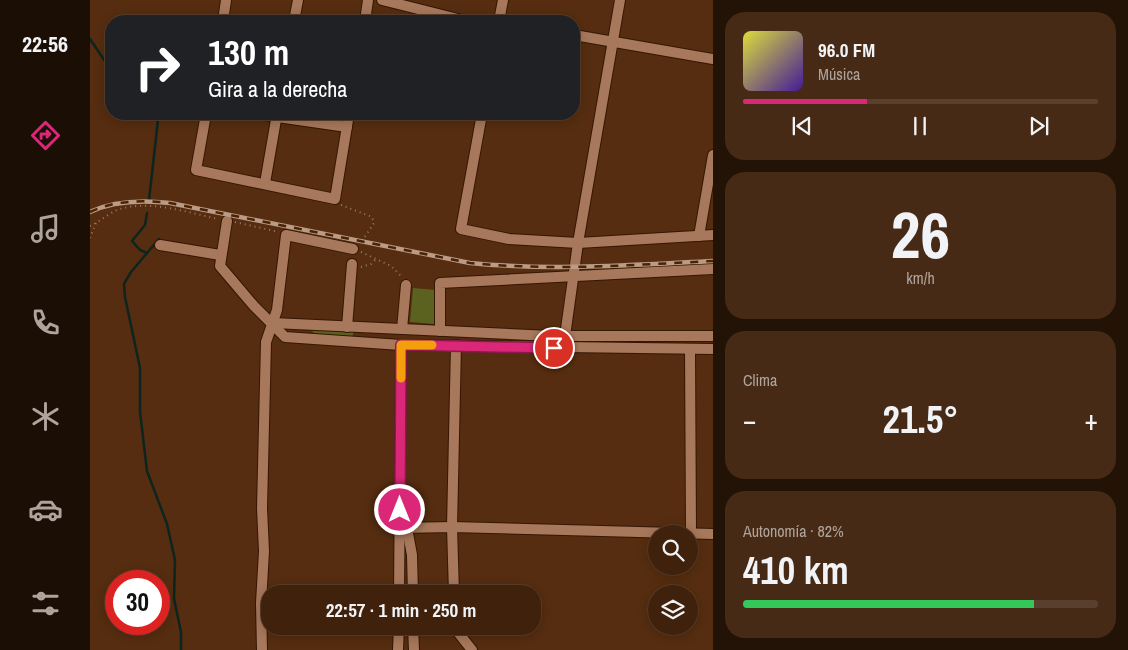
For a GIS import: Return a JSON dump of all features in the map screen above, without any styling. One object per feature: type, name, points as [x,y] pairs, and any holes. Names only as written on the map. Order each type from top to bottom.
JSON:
[{"type":"street","points":[[223,15],[226,0]]},
{"type":"street","points":[[295,15],[298,0]]},
{"type":"street","points":[[366,15],[368,0]]},
{"type":"street","points":[[382,0],[442,15]]},
{"type":"street","points":[[500,15],[503,0]]},
{"type":"street","points":[[565,336],[573,276],[576,268],[578,242],[620,0]]},
{"type":"street","points":[[580,36],[613,40],[713,59]]},
{"type":"street","points":[[205,120],[196,170],[335,199],[348,120]]},
{"type":"street","points":[[265,183],[275,120]]},
{"type":"street","points":[[306,120],[347,127]]},
{"type":"street","points":[[481,120],[461,229],[509,239],[578,242],[713,235]]},
{"type":"street","points":[[699,236],[713,155]]},
{"type":"street","points":[[227,220],[220,255],[220,266],[254,306],[285,337],[401,345],[690,349],[712,352]]},
{"type":"street","points":[[265,585],[262,508],[266,342],[277,310],[286,235],[353,249]]},
{"type":"street","points":[[160,245],[220,255]]},
{"type":"street","points":[[347,327],[351,267]]},
{"type":"street","points":[[440,331],[440,283],[713,268]]},
{"type":"street","points":[[402,330],[406,285]]},
{"type":"street","points":[[273,323],[565,336],[713,336]]},
{"type":"street","points":[[399,585],[403,528],[401,345]]},
{"type":"street","points":[[454,585],[452,527],[456,345]]},
{"type":"street","points":[[690,349],[691,525]]},
{"type":"street","points":[[403,528],[452,527],[648,531]]},
{"type":"street","points":[[403,528],[412,555],[413,585]]},
{"type":"street","points":[[698,533],[713,534]]},
{"type":"street","points":[[262,650],[263,635]]},
{"type":"street","points":[[398,635],[398,650]]},
{"type":"street","points":[[413,635],[414,650]]},
{"type":"street","points":[[461,635],[472,650]]},
{"type":"path","points":[[335,199],[349,209],[366,213],[372,217],[374,224],[372,229],[353,249],[376,259],[401,274],[406,285]]},
{"type":"path","points":[[90,226],[114,211],[125,207],[153,206],[227,220],[286,235]]},
{"type":"path","points":[[90,238],[96,223]]},
{"type":"path","points":[[351,267],[370,264],[376,259]]},
{"type":"green space","points":[[413,288],[437,290],[434,324],[410,322]]},
{"type":"green space","points":[[311,330],[354,332],[352,337],[315,334]]},
{"type":"waterway","points":[[90,39],[105,61]]},
{"type":"waterway","points":[[149,200],[158,120]]},
{"type":"waterway","points":[[147,213],[145,225],[132,241],[140,250],[147,253],[131,272],[124,284],[125,297],[140,368],[140,412],[147,471],[167,524],[175,560],[174,599],[181,632],[181,650]]},
{"type":"waterway","points":[[147,253],[159,239]]},
{"type":"railway","points":[[90,212],[119,203],[150,201],[170,203],[470,263],[562,267],[713,261]]},
{"type":"slow traffic","points":[[401,378],[401,345],[432,345]]},
{"type":"route","points":[[400,510],[401,345],[554,348]]}]
